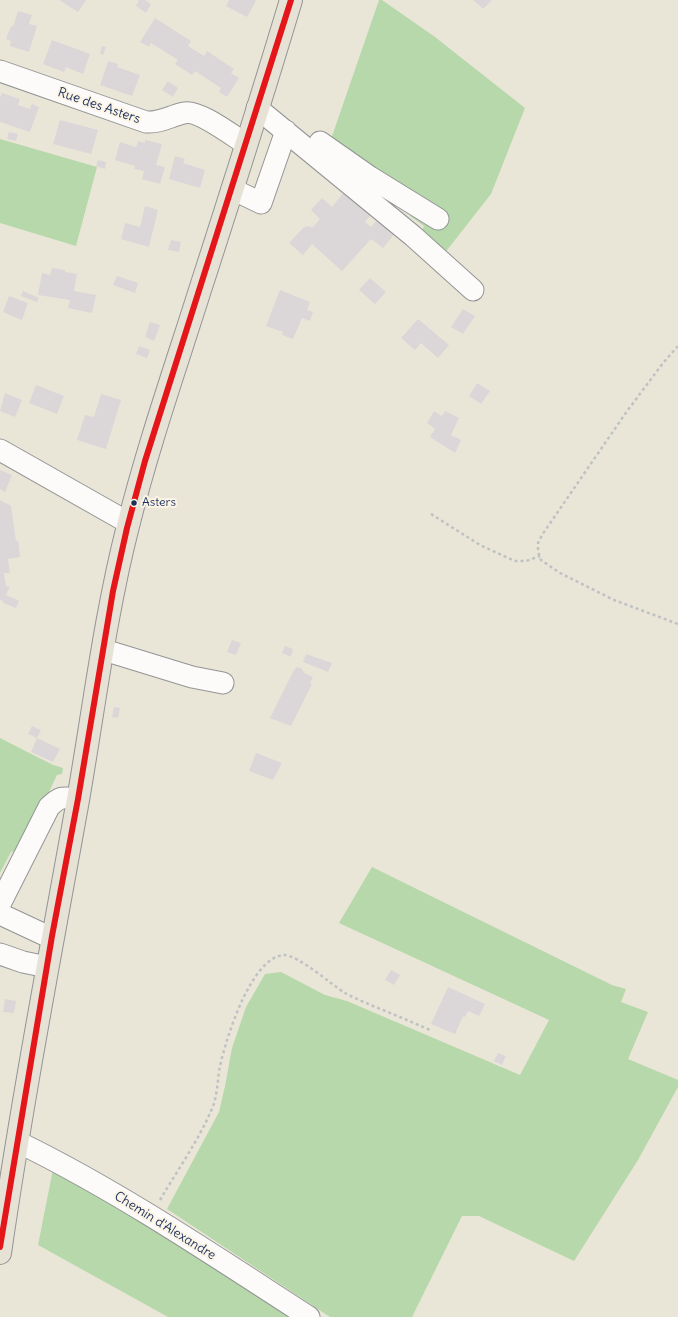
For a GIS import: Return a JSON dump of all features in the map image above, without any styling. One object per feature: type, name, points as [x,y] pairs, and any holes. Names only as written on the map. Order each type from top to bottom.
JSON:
[{"type":"main road","points":[[271,64],[285,0]]},
{"type":"main road","points":[[0,1249],[3,1206],[17,1143],[52,936],[104,650],[113,591],[145,461],[291,0]]},
{"type":"street","name":"Rue des Asters","points":[[0,71],[146,122],[155,123],[186,112],[198,114],[246,144]]},
{"type":"street","points":[[259,101],[286,131],[413,236],[474,290]]},
{"type":"street","points":[[259,101],[370,177],[438,219]]},
{"type":"street","points":[[232,189],[261,203],[286,131]]},
{"type":"street","points":[[0,450],[129,523]]},
{"type":"street","points":[[104,650],[192,677],[223,683]]},
{"type":"street","points":[[0,904],[49,807],[57,799],[78,799]]},
{"type":"street","points":[[0,914],[45,935],[52,936]]},
{"type":"street","points":[[0,954],[23,962],[47,967]]},
{"type":"street","name":"Chemin d'Alexandre","points":[[17,1143],[63,1164],[151,1216],[309,1317]]},
{"type":"path","points":[[678,346],[663,363],[625,414],[538,543],[538,552],[541,560],[560,573],[614,600],[678,624]]},
{"type":"path","points":[[431,514],[480,545],[515,560],[526,560],[540,556]]},
{"type":"path","points":[[151,1216],[212,1110],[217,1091],[220,1066],[231,1029],[241,1003],[252,982],[266,965],[275,957],[285,955],[296,958],[347,994],[432,1031]]},
{"type":"green space","points":[[379,0],[382,0],[435,37],[525,108],[491,194],[444,254],[420,234],[424,226],[410,216],[418,205],[330,142]]},
{"type":"green space","points":[[0,139],[97,167],[76,246],[0,223]]},
{"type":"green space","points":[[0,738],[53,765],[63,768],[62,774],[57,775],[22,849],[11,852],[0,873]]},
{"type":"green space","points":[[372,867],[612,985],[626,989],[621,1002],[648,1012],[628,1059],[678,1080],[678,1087],[638,1160],[574,1261],[479,1216],[462,1216],[412,1317],[330,1317],[167,1209],[219,1112],[232,1048],[246,1007],[265,974],[281,972],[325,995],[347,1001],[520,1075],[549,1020],[339,923]]},
{"type":"green space","points":[[54,1164],[295,1317],[168,1317],[38,1245]]},
{"type":"building","points":[[59,0],[86,0],[78,12]]},
{"type":"building","points":[[139,0],[145,0],[151,4],[146,13],[136,6]]},
{"type":"building","points":[[229,0],[256,1],[247,17],[226,6]]},
{"type":"building","points":[[473,0],[492,0],[483,9]]},
{"type":"building","points":[[18,11],[32,15],[29,24],[37,26],[29,52],[10,46],[11,41],[6,39],[11,26],[13,27]]},
{"type":"building","points":[[155,18],[191,41],[188,46],[204,56],[207,51],[234,69],[231,73],[239,78],[227,97],[219,92],[221,88],[195,71],[192,75],[175,64],[178,60],[151,43],[149,47],[140,42]]},
{"type":"building","points":[[52,40],[90,54],[83,74],[66,67],[64,72],[43,64]]},
{"type":"building","points":[[102,46],[106,47],[103,55],[100,54]]},
{"type":"building","points":[[108,61],[118,64],[117,67],[140,75],[132,96],[100,85]]},
{"type":"building","points":[[168,81],[178,88],[173,97],[162,90]]},
{"type":"building","points":[[2,93],[20,99],[18,105],[30,109],[32,104],[39,107],[30,132],[0,122],[0,98]]},
{"type":"building","points":[[60,120],[98,130],[91,154],[53,144]]},
{"type":"building","points":[[9,132],[18,134],[16,141],[7,139]]},
{"type":"building","points":[[145,140],[162,144],[156,165],[165,167],[160,184],[142,179],[144,171],[134,169],[135,166],[115,160],[120,142],[136,147],[138,141],[145,143]]},
{"type":"building","points":[[175,156],[185,159],[183,163],[205,170],[200,188],[169,179]]},
{"type":"building","points":[[98,160],[106,162],[105,169],[96,166]]},
{"type":"building","points":[[349,186],[376,209],[365,222],[371,227],[379,217],[396,232],[383,248],[371,239],[342,271],[312,244],[303,255],[289,243],[304,227],[310,226],[312,228],[320,219],[311,210],[322,198],[332,207]]},
{"type":"building","points":[[145,206],[158,210],[149,247],[121,239],[125,223],[140,227]]},
{"type":"building","points":[[171,240],[181,242],[179,252],[168,250]]},
{"type":"building","points":[[52,268],[77,274],[74,291],[96,295],[92,313],[68,308],[70,300],[38,295],[42,273],[50,275]]},
{"type":"building","points":[[117,276],[138,283],[135,293],[113,285]]},
{"type":"building","points":[[370,278],[386,292],[375,304],[359,290]]},
{"type":"building","points":[[280,290],[310,302],[307,310],[313,312],[310,321],[302,318],[293,339],[282,335],[283,332],[266,326]]},
{"type":"building","points":[[23,291],[39,298],[37,302],[21,296]]},
{"type":"building","points":[[9,296],[28,303],[22,320],[3,312]]},
{"type":"building","points":[[463,309],[475,316],[463,334],[451,327]]},
{"type":"building","points":[[418,319],[449,345],[438,358],[421,343],[415,350],[401,338]]},
{"type":"building","points":[[150,322],[160,325],[154,341],[145,337]]},
{"type":"building","points":[[139,346],[150,350],[147,358],[136,354]]},
{"type":"building","points":[[477,383],[490,391],[481,404],[469,396]]},
{"type":"building","points":[[36,385],[64,396],[57,414],[29,403]]},
{"type":"building","points":[[5,393],[22,400],[15,417],[0,411]]},
{"type":"building","points":[[101,394],[121,400],[106,449],[77,440],[85,415],[94,417]]},
{"type":"building","points":[[434,411],[442,416],[445,411],[459,418],[451,435],[461,440],[455,453],[430,437],[435,429],[427,423]]},
{"type":"building","points":[[0,470],[12,475],[5,492],[0,489]]},
{"type":"building","points":[[0,500],[11,506],[16,541],[18,540],[20,557],[8,559],[10,573],[4,573],[6,586],[10,587],[6,595],[19,601],[16,608],[3,603],[3,601],[0,600]]},
{"type":"building","points":[[232,640],[241,643],[236,655],[227,652]]},
{"type":"building","points":[[285,646],[293,649],[291,657],[282,653]]},
{"type":"building","points":[[306,654],[332,663],[328,672],[303,662]]},
{"type":"building","points":[[297,667],[302,669],[304,673],[313,677],[310,683],[312,684],[291,726],[270,718],[294,670]]},
{"type":"building","points":[[114,707],[120,708],[118,718],[112,717]]},
{"type":"building","points":[[32,726],[41,730],[37,738],[28,734]]},
{"type":"building","points":[[37,738],[60,749],[53,762],[31,752]]},
{"type":"building","points":[[256,753],[282,763],[273,780],[249,771]]},
{"type":"building","points":[[391,970],[400,975],[394,985],[385,980]]},
{"type":"building","points":[[448,987],[485,1004],[479,1016],[468,1011],[465,1017],[463,1016],[455,1034],[431,1024]]},
{"type":"building","points":[[5,999],[16,1001],[14,1013],[3,1012]]},
{"type":"building","points":[[498,1053],[506,1056],[502,1065],[494,1061]]},
{"type":"transit line","points":[[0,1247],[52,936],[78,799],[113,591],[127,528],[145,461],[291,0]]},
{"type":"place","name":"Asters","points":[[134,503]]}]
